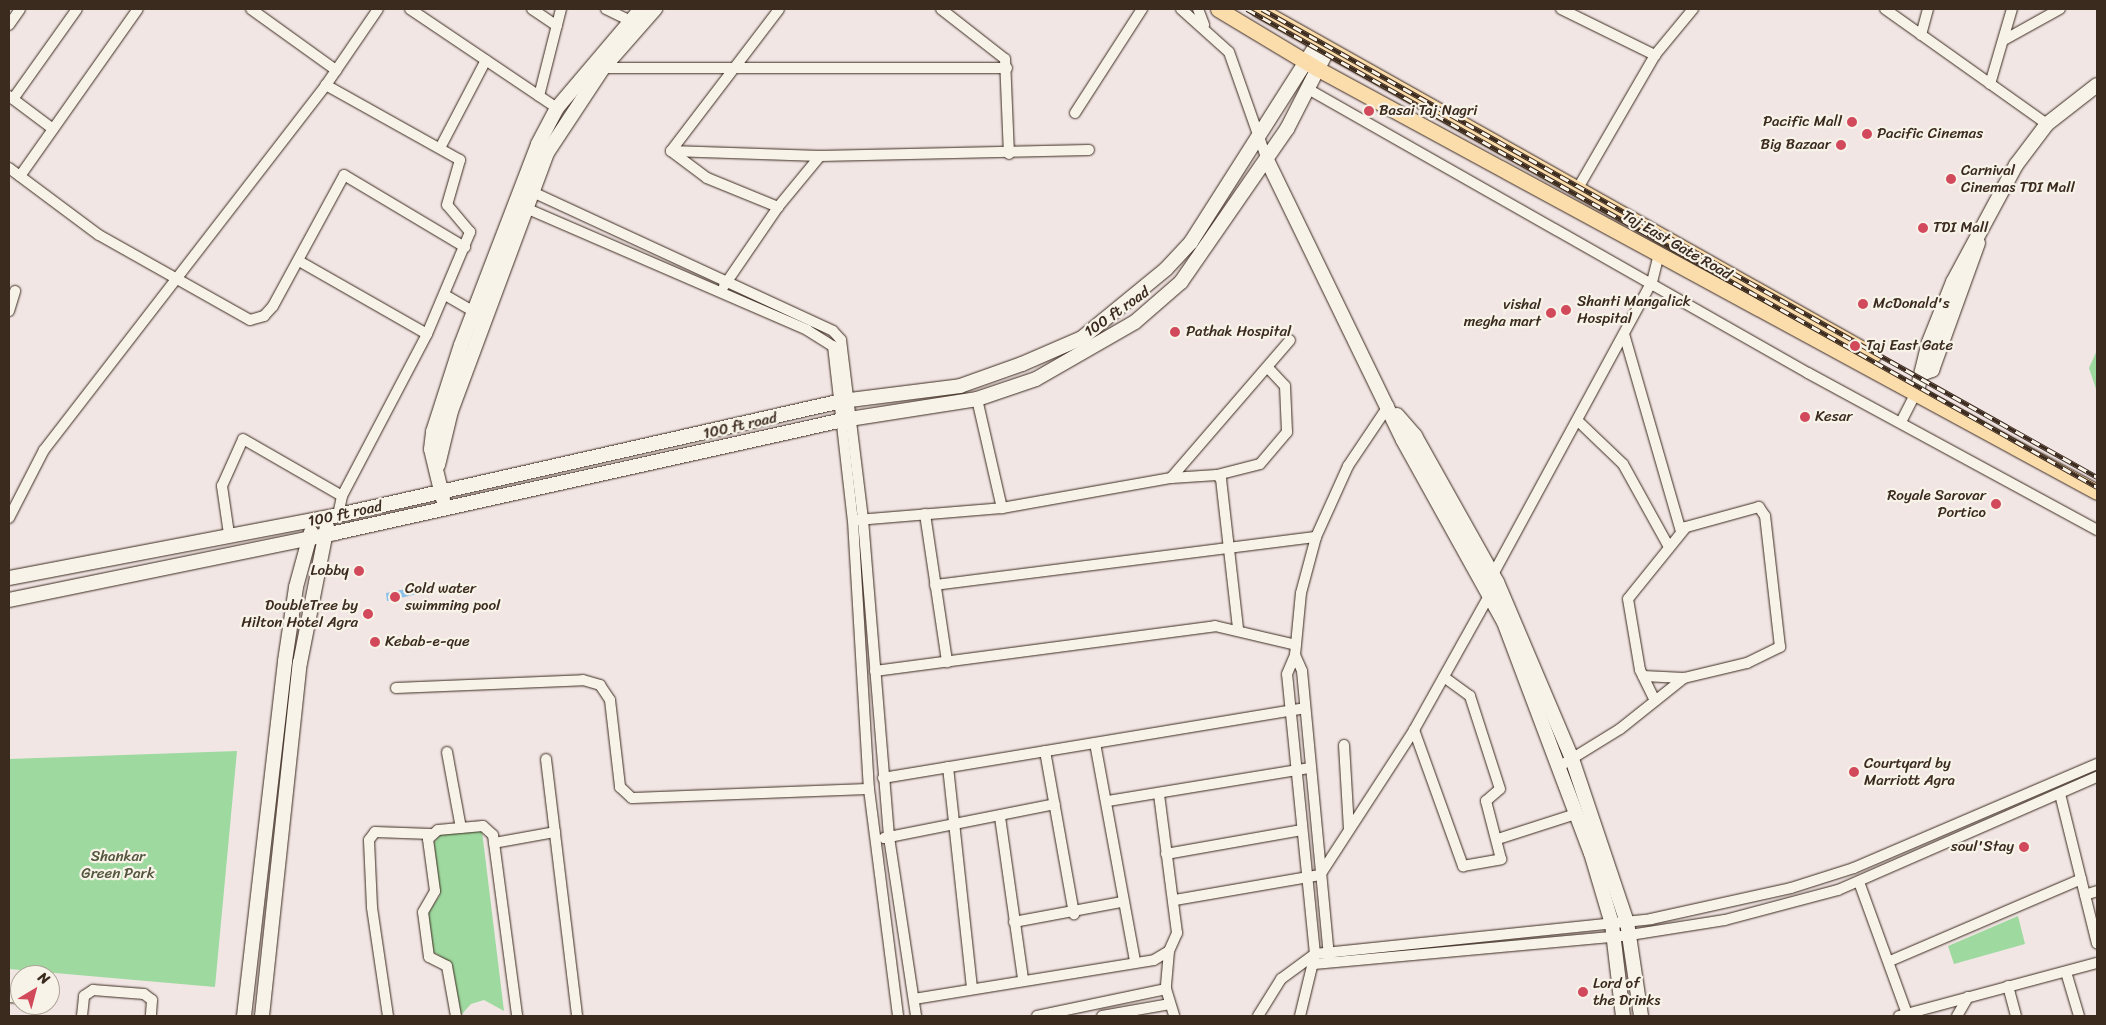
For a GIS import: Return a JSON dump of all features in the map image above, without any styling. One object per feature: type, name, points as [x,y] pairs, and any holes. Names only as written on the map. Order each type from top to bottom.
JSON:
[{"type":"main road","points":[[526,189],[551,145],[603,68],[655,9]]},
{"type":"main road","points":[[1218,9],[1311,66],[1659,253],[1921,382],[2097,492]]},
{"type":"main road","name":"Taj East Gate Road","points":[[1258,9],[2097,480]]},
{"type":"main road","points":[[438,465],[451,411],[520,205],[558,108],[636,13]]},
{"type":"main road","name":"100 ft road","points":[[9,578],[229,534],[334,516],[847,401],[960,386],[1082,338],[1127,304],[1191,242],[1260,132],[1311,66],[1323,46]]},
{"type":"main road","name":"100 ft road","points":[[9,600],[324,535],[847,419],[977,400],[1036,379],[1092,350],[1165,298],[1210,245],[1267,160],[1308,89],[1311,66]]},
{"type":"main road","points":[[1921,382],[1929,342],[1948,295],[2016,165],[2047,124],[2097,85]]},
{"type":"main road","points":[[1267,160],[1388,405],[1415,436],[1491,585],[1566,762],[1628,929],[1641,1016]]},
{"type":"main road","points":[[445,508],[438,465],[431,449],[433,432],[473,312],[520,205]]},
{"type":"main road","points":[[262,1016],[300,663],[324,535],[334,516]]},
{"type":"main road","points":[[244,1016],[285,661],[296,587],[315,519]]},
{"type":"main road","points":[[1566,762],[1613,930],[1623,1016]]},
{"type":"street","points":[[9,25],[20,9]]},
{"type":"street","points":[[53,129],[11,97],[77,9]]},
{"type":"street","points":[[20,176],[138,9]]},
{"type":"street","points":[[251,9],[336,70]]},
{"type":"street","points":[[9,518],[36,462],[326,85],[378,9]]},
{"type":"street","points":[[410,9],[558,108]]},
{"type":"street","points":[[532,9],[557,26]]},
{"type":"street","points":[[539,96],[561,9]]},
{"type":"street","points":[[606,9],[636,13]]},
{"type":"street","points":[[671,151],[779,9]]},
{"type":"street","points":[[941,9],[1000,52],[1007,68],[1009,154]]},
{"type":"street","points":[[1075,113],[1142,9]]},
{"type":"street","points":[[1181,9],[1204,25],[1229,52],[1260,132],[1267,160]]},
{"type":"street","points":[[1198,9],[1204,25]]},
{"type":"street","points":[[1561,9],[1655,54]]},
{"type":"street","points":[[1578,188],[1655,54],[1693,9]]},
{"type":"street","points":[[1885,9],[2047,124]]},
{"type":"street","points":[[1921,35],[1928,9]]},
{"type":"street","points":[[1990,84],[2012,9]]},
{"type":"street","points":[[2004,40],[2060,9]]},
{"type":"street","points":[[440,148],[486,60]]},
{"type":"street","points":[[603,68],[1007,68]]},
{"type":"street","points":[[326,85],[440,148],[461,163],[447,205],[469,228],[465,247],[427,334],[342,496],[334,516]]},
{"type":"street","points":[[1308,89],[2097,530]]},
{"type":"street","points":[[671,151],[820,156],[1009,154],[1090,150]]},
{"type":"street","points":[[671,151],[715,182],[778,207]]},
{"type":"street","points":[[721,292],[778,207],[820,156]]},
{"type":"street","points":[[9,168],[92,230],[175,281],[239,316],[258,319],[273,306],[344,175],[465,247]]},
{"type":"street","points":[[526,189],[838,335],[847,401],[852,521],[869,789],[898,1016]]},
{"type":"street","points":[[520,205],[829,341],[847,401]]},
{"type":"street","points":[[1175,900],[1308,880],[1320,876],[1348,829],[1414,730],[1445,678],[1491,585],[1652,282],[1659,253]]},
{"type":"street","points":[[299,261],[427,334]]},
{"type":"street","points":[[9,310],[15,291]]},
{"type":"street","points":[[445,295],[473,312]]},
{"type":"street","points":[[1624,334],[1681,532]]},
{"type":"street","points":[[1171,478],[1268,368],[1290,340]]},
{"type":"street","points":[[852,521],[1002,508],[1171,478],[1216,475],[1260,464],[1288,432],[1285,386],[1268,368]]},
{"type":"street","points":[[1901,422],[1921,382]]},
{"type":"street","points":[[977,400],[1002,508]]},
{"type":"street","points":[[1300,1016],[1314,959],[1308,880],[1293,768],[1287,674],[1296,650],[1301,593],[1316,537],[1348,466],[1388,405]]},
{"type":"street","points":[[847,419],[863,520],[889,837],[916,1016]]},
{"type":"street","points":[[1578,421],[1624,464],[1669,547]]},
{"type":"street","points":[[229,534],[222,486],[243,439],[342,496]]},
{"type":"street","points":[[1216,475],[1221,479],[1238,628]]},
{"type":"street","points":[[1643,676],[1684,678],[1768,656],[1780,647],[1781,637],[1764,511],[1753,506],[1694,522],[1681,532],[1628,600],[1643,676],[1655,701]]},
{"type":"street","points":[[925,514],[947,662]]},
{"type":"street","points":[[935,585],[1316,537]]},
{"type":"street","points":[[875,671],[1215,626],[1238,628],[1296,650]]},
{"type":"street","points":[[1296,650],[1302,672],[1320,876],[1330,964]]},
{"type":"street","points":[[1414,730],[1463,866],[1501,859],[1498,839],[1486,800],[1500,789],[1470,696],[1445,678]]},
{"type":"street","points":[[1566,762],[1655,701],[1684,678]]},
{"type":"street","points":[[396,688],[583,680],[600,686],[610,700],[620,787],[632,798],[869,789]]},
{"type":"street","points":[[884,778],[1095,743],[1288,708],[1304,708]]},
{"type":"street","points":[[1095,743],[1108,801],[1122,902],[1135,962]]},
{"type":"street","points":[[1344,745],[1348,829]]},
{"type":"street","points":[[1045,751],[1074,914]]},
{"type":"street","points":[[447,752],[460,828]]},
{"type":"street","points":[[546,759],[577,1016]]},
{"type":"street","points":[[1628,929],[1826,878],[2097,764]]},
{"type":"street","points":[[948,767],[957,826],[972,989]]},
{"type":"street","points":[[1108,801],[1159,794],[1293,768],[1310,768]]},
{"type":"street","points":[[1258,1016],[1281,979],[1314,959],[1328,953],[1725,920],[1859,882],[2097,776]]},
{"type":"street","points":[[1159,794],[1166,854],[1175,900],[1177,933],[1169,952],[1166,990],[1174,1016]]},
{"type":"street","points":[[2060,794],[2097,944]]},
{"type":"street","points":[[874,839],[1000,818],[1054,804]]},
{"type":"street","points":[[1498,839],[1569,816]]},
{"type":"street","points":[[1000,818],[1023,979]]},
{"type":"street","points":[[388,1016],[372,907],[369,840],[375,832],[431,834],[460,828],[486,826],[494,843],[517,1016]]},
{"type":"street","points":[[1166,854],[1302,830]]},
{"type":"street","points":[[494,843],[554,832]]},
{"type":"street","points":[[431,834],[435,891],[423,912],[423,921],[428,957],[447,966],[450,974],[456,1016]]},
{"type":"street","points":[[1890,961],[2081,879]]},
{"type":"street","points":[[1859,882],[1890,961],[1903,1015],[2097,963]]},
{"type":"street","points":[[2085,895],[2097,891]]},
{"type":"street","points":[[1014,922],[1074,914],[1122,902]]},
{"type":"street","points":[[1314,959],[1330,964],[1613,930]]},
{"type":"street","points":[[914,999],[1023,979],[1158,959],[1169,952]]},
{"type":"street","points":[[2066,972],[2078,1016]]},
{"type":"street","points":[[2008,986],[2016,1016]]},
{"type":"street","points":[[82,1016],[84,996],[94,990],[144,994],[152,1000],[150,1016]]},
{"type":"street","points":[[1037,1016],[1166,990]]},
{"type":"street","points":[[1957,1016],[1968,997]]},
{"type":"street","points":[[1102,1016],[1170,1004]]},
{"type":"green space","points":[[2097,350],[2097,392],[2089,368]]},
{"type":"green space","name":"Shankar Green Park","points":[[237,751],[215,987],[60,973],[60,965],[10,965],[9,969],[9,759]]},
{"type":"green space","points":[[482,831],[504,1011],[484,1000],[471,1004],[461,1015],[452,964],[432,951],[428,913],[440,895],[434,843],[440,834]]},
{"type":"green space","points":[[2018,916],[2025,944],[1954,964],[1948,946]]},
{"type":"water","name":"Cold water swimming pool","points":[[421,586],[422,593],[387,601],[386,593]]},
{"type":"railway","points":[[1247,9],[2097,487]]},
{"type":"railway","points":[[1262,9],[2097,477]]},
{"type":"place","name":"Basai Taj Nagri","points":[[1369,111]]},
{"type":"place","name":"Pacific Mall","points":[[1852,122]]},
{"type":"place","name":"Pacific Cinemas","points":[[1867,134]]},
{"type":"place","name":"Big Bazaar","points":[[1841,145]]},
{"type":"place","name":"Carnival Cinemas TDI Mall","points":[[1951,179]]},
{"type":"place","name":"TDI Mall","points":[[1923,228]]},
{"type":"place","name":"McDonald's","points":[[1863,304]]},
{"type":"place","name":"Shanti Mangalick Hospital","points":[[1566,310]]},
{"type":"place","name":"vishal megha mart","points":[[1551,313]]},
{"type":"place","name":"Pathak Hospital","points":[[1175,332]]},
{"type":"place","name":"Taj East Gate","points":[[1855,346]]},
{"type":"place","name":"Kesar","points":[[1805,417]]},
{"type":"place","name":"Royale Sarovar Portico","points":[[1996,504]]},
{"type":"place","name":"Lobby","points":[[359,571]]},
{"type":"place","name":"Cold water swimming pool","points":[[395,597]]},
{"type":"place","name":"DoubleTree by Hilton Hotel Agra","points":[[368,614]]},
{"type":"place","name":"Kebab-e-que","points":[[375,642]]},
{"type":"place","name":"Courtyard by Marriott Agra","points":[[1854,772]]},
{"type":"place","name":"soul'Stay","points":[[2024,847]]},
{"type":"place","name":"Lord of the Drinks","points":[[1583,992]]}]
